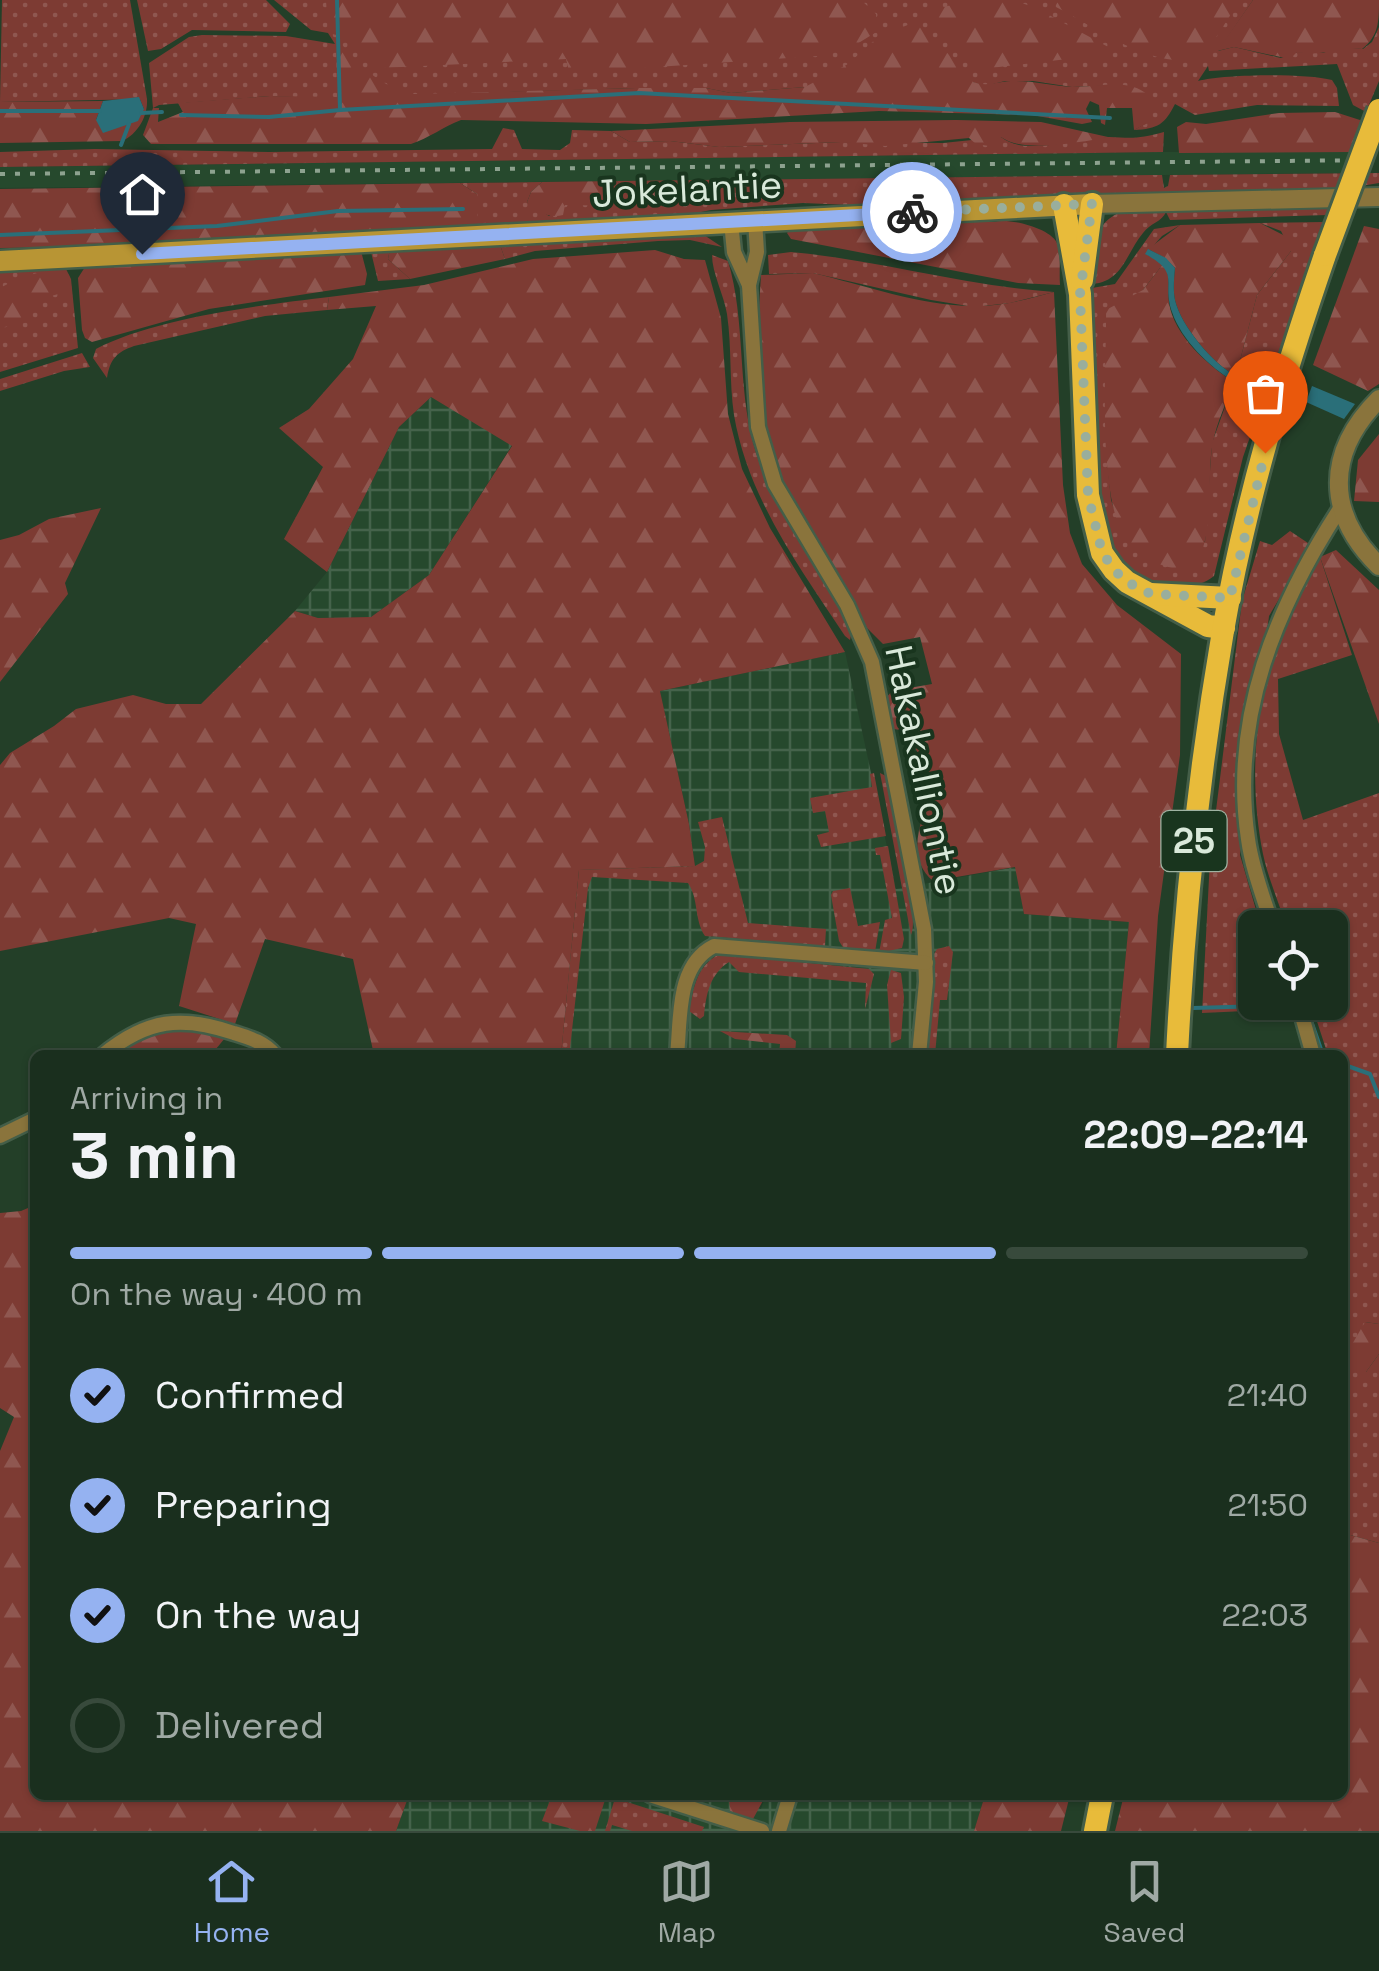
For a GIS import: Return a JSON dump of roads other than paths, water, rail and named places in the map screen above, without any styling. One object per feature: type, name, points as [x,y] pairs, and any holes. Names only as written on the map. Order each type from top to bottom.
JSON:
[{"type":"highway","name":"25","points":[[1177,1050],[1181,963],[1192,861],[1230,598],[1276,408],[1325,256],[1379,110]]},
{"type":"highway","points":[[1080,294],[1092,204]]},
{"type":"highway","points":[[1064,205],[1080,294],[1088,495],[1102,552],[1114,570],[1151,594],[1208,626],[1224,628]]},
{"type":"highway","points":[[1151,594],[1230,598]]},
{"type":"highway","points":[[1095,1831],[1101,1800]]},
{"type":"main road","name":"Jokelantie","points":[[0,261],[1092,204]]},
{"type":"street","name":"Jokelantie","points":[[1092,204],[1379,197]]},
{"type":"street","name":"Hakakalliontie","points":[[755,220],[757,252],[748,285],[753,390],[766,457],[790,513],[846,604],[872,662],[921,905],[926,963],[919,1050]]},
{"type":"street","name":"Hakakalliontie","points":[[730,222],[734,252],[748,285]]},
{"type":"street","points":[[1379,399],[1345,446],[1339,481],[1341,508],[1354,538],[1379,566]]},
{"type":"street","points":[[1269,910],[1248,842],[1246,818],[1248,747],[1256,682],[1280,612],[1341,508]]},
{"type":"street","points":[[679,1050],[688,972],[697,956],[714,946],[926,963]]},
{"type":"street","points":[[1303,1020],[1312,1050]]},
{"type":"street","points":[[111,1050],[140,1031],[162,1023],[188,1021],[258,1041],[269,1050]]},
{"type":"street","points":[[0,1136],[30,1121]]},
{"type":"street","points":[[666,1800],[762,1831]]},
{"type":"street","points":[[778,1831],[788,1800]]},
{"type":"water","points":[[139,97],[144,109],[138,121],[103,133],[96,120],[103,101]]},
{"type":"water","points":[[1148,249],[1175,268],[1178,310],[1208,354],[1236,376],[1234,382],[1206,360],[1182,333],[1169,301],[1167,273],[1145,254]]},
{"type":"water","points":[[1312,386],[1355,404],[1344,419],[1306,402]]},
{"type":"waterway","points":[[337,0],[340,110]]},
{"type":"waterway","points":[[181,115],[269,117],[639,93],[1110,118]]},
{"type":"waterway","points":[[0,111],[100,111]]},
{"type":"waterway","points":[[141,113],[162,112]]},
{"type":"waterway","points":[[121,145],[129,124]]},
{"type":"waterway","points":[[0,235],[217,226],[338,211],[463,209]]},
{"type":"waterway","points":[[1193,1008],[1238,1007]]},
{"type":"waterway","points":[[1311,1020],[1321,1050]]},
{"type":"waterway","points":[[1348,1066],[1370,1074],[1379,1097]]},
{"type":"railway","points":[[0,174],[1379,160]]}]
